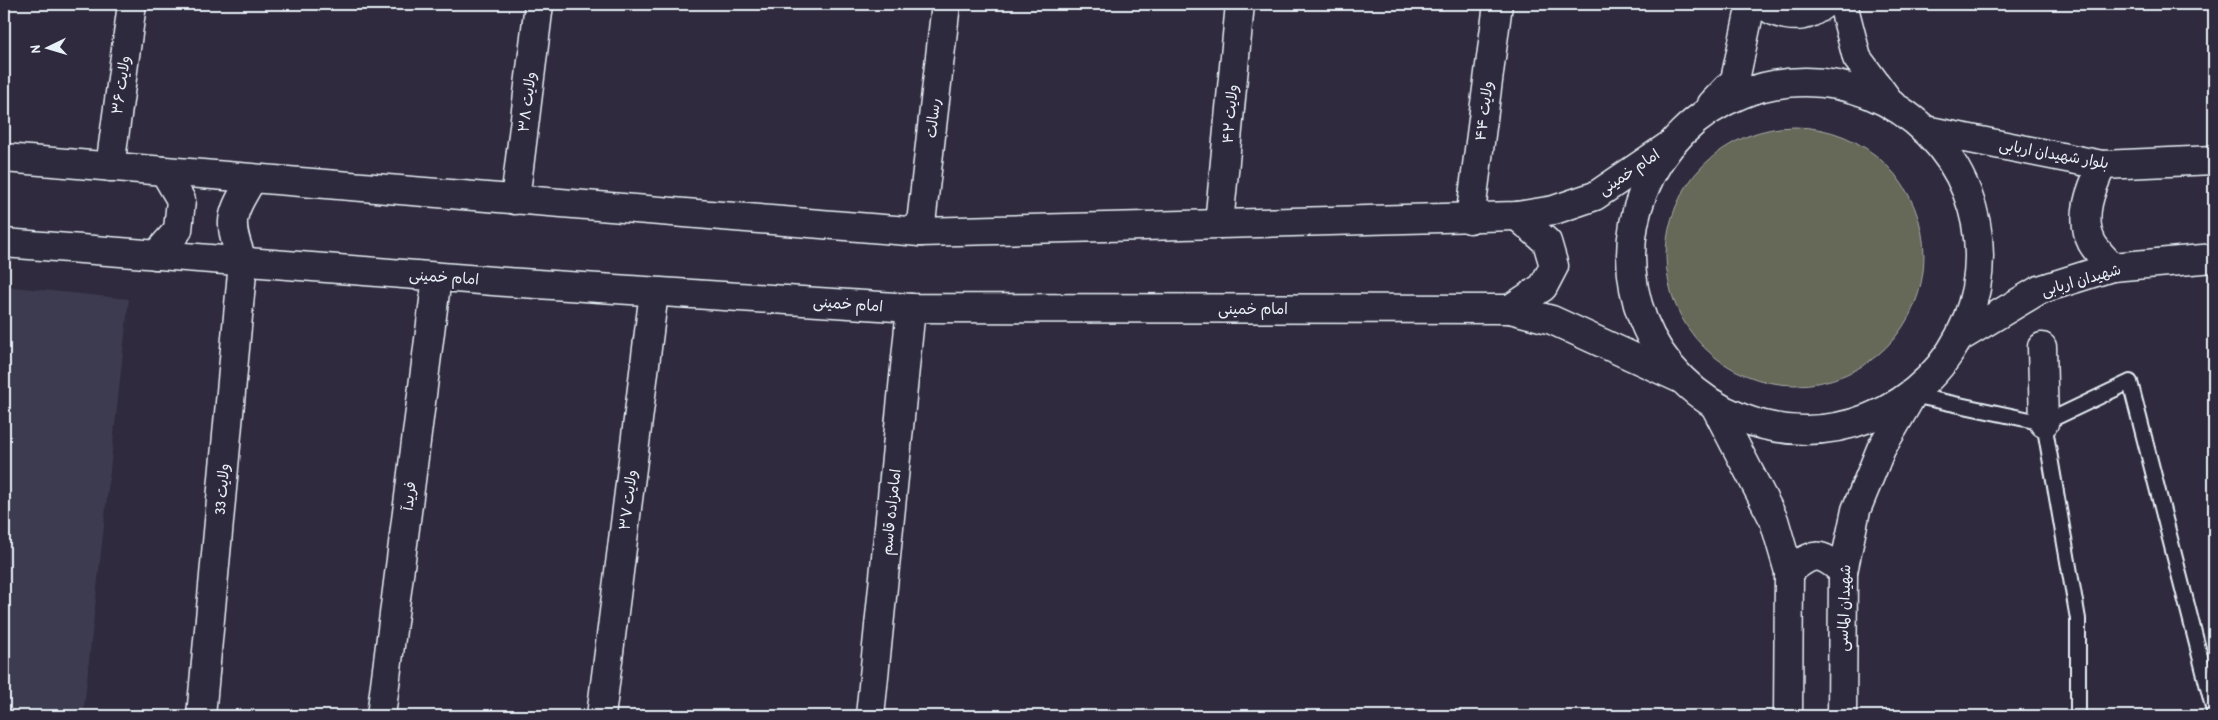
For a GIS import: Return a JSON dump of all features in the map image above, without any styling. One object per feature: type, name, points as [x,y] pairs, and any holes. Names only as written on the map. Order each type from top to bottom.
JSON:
[{"type":"main road","name":"ولایت ۳۶","points":[[110,167],[132,4]]},
{"type":"main road","name":"ولایت ۳۸","points":[[515,200],[538,4]]},
{"type":"main road","name":"رسالت","points":[[920,232],[946,4]]},
{"type":"main road","name":"ولایت ۴۲","points":[[1219,224],[1240,4]]},
{"type":"main road","name":"ولایت ۴۴","points":[[1470,219],[1498,4]]},
{"type":"main road","points":[[1695,120],[1731,98],[1770,85],[1812,81],[1854,88],[1892,105],[1925,130],[1953,165],[1972,206],[1979,251],[1974,296],[1959,338],[1938,369],[1912,394],[1876,416],[1837,428],[1795,431],[1754,423],[1715,406],[1681,379],[1655,345],[1638,306],[1631,264],[1634,222],[1648,181],[1670,145],[1695,120],[1735,80],[1751,4]]},
{"type":"main road","points":[[1764,4],[1768,8],[1788,16],[1809,14],[1824,4]]},
{"type":"main road","points":[[1843,4],[1857,58],[1892,105]]},
{"type":"main road","name":"بلوار شهیدان اربابی","points":[[1925,130],[2102,165],[2214,160]]},
{"type":"main road","name":"امام خمینی","points":[[4,158],[920,232],[1470,219],[1517,216],[1554,210],[1595,196],[1670,145]]},
{"type":"main road","points":[[2102,165],[2090,190],[2086,217],[2092,243],[2112,267]]},
{"type":"main road","points":[[156,255],[178,230],[181,200],[164,171]]},
{"type":"main road","points":[[243,262],[232,234],[234,208],[252,178]]},
{"type":"main road","points":[[1510,309],[1543,288],[1554,266],[1547,242],[1517,216]]},
{"type":"main road","name":"امام خمینی","points":[[4,244],[436,277],[911,308],[1510,309],[1552,320],[1681,379]]},
{"type":"main road","name":"شهیدان اربابی","points":[[1959,338],[2039,290],[2112,267],[2214,258]]},
{"type":"main road","name":"ولایت 33","points":[[201,716],[243,262]]},
{"type":"main road","name":"فریدآ","points":[[381,716],[436,277]]},
{"type":"main road","name":"ولایت ۳۷","points":[[602,712],[654,292]]},
{"type":"main road","name":"امامزاده قاسم","points":[[870,716],[911,308]]},
{"type":"main road","points":[[2042,347],[2044,423]]},
{"type":"main road","name":"شهیدان الماسی","points":[[1842,716],[1843,572],[1856,510],[1881,449],[1912,394]]},
{"type":"main road","points":[[1715,406],[1774,520],[1789,572],[1788,716]]},
{"type":"main road","points":[[1789,572],[1804,558],[1819,556],[1830,560],[1843,572]]},
{"type":"lane","points":[[1912,394],[2044,423],[2130,382],[2214,711]]},
{"type":"lane","points":[[2044,423],[2078,619],[2078,716]]},
{"type":"shaded area","points":[[4,286],[129,299],[83,716],[4,716]]},
{"type":"green space","points":[[1782,127],[1808,127],[1845,136],[1867,148],[1887,164],[1903,184],[1915,206],[1922,231],[1924,256],[1922,281],[1915,306],[1903,328],[1887,348],[1867,364],[1845,376],[1808,385],[1782,385],[1745,376],[1723,364],[1703,348],[1687,328],[1675,306],[1666,269],[1666,243],[1675,206],[1687,184],[1703,164],[1723,148],[1745,136]]}]
